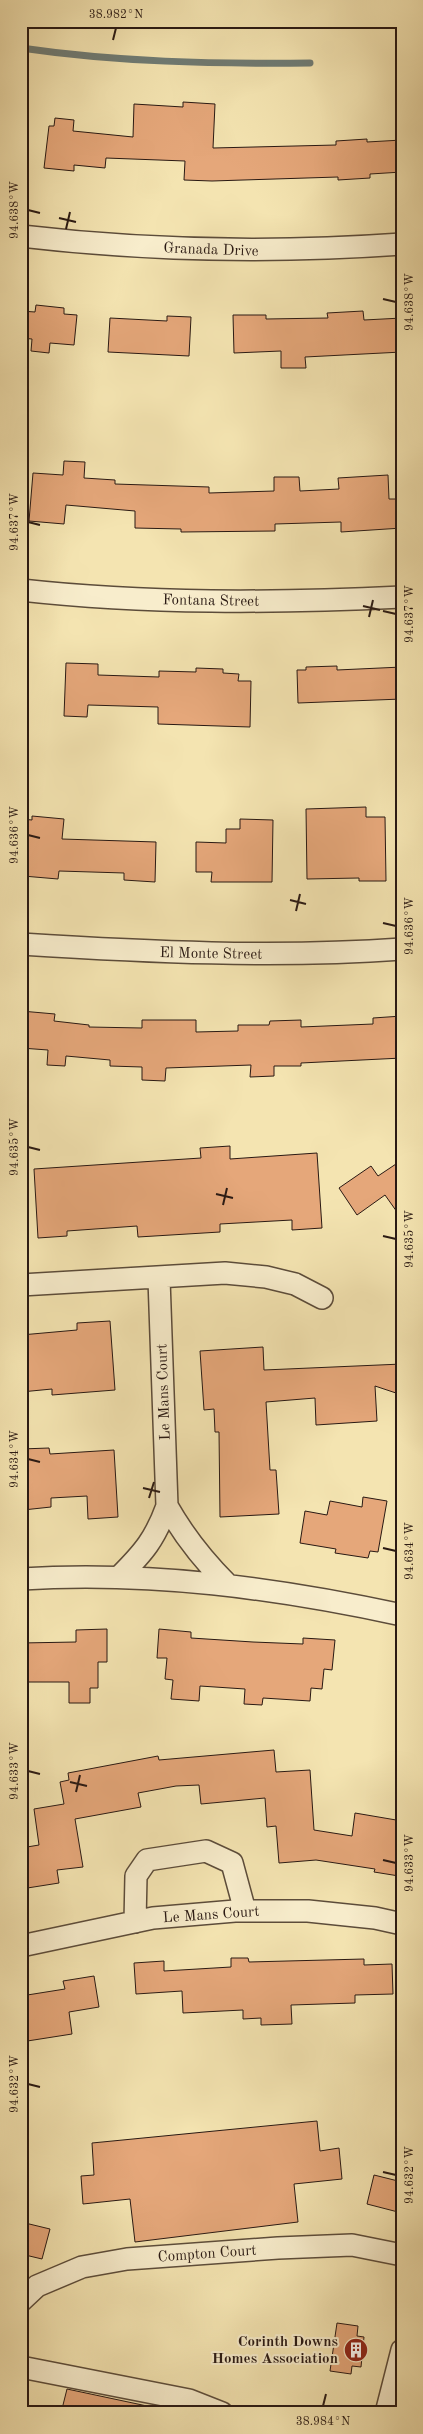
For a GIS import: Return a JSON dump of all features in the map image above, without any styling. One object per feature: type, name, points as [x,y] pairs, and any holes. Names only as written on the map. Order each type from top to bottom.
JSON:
[{"type":"street","name":"Granada Drive","points":[[21,236],[145,247],[269,251],[402,244]]},
{"type":"street","name":"Fontana Street","points":[[21,590],[67,595],[207,601],[402,597]]},
{"type":"street","name":"El Monte Street","points":[[21,944],[142,952],[263,954],[402,949]]},
{"type":"street","points":[[21,1285],[159,1279],[225,1273],[266,1277],[295,1284],[322,1298]]},
{"type":"street","name":"Le Mans Court","points":[[119,1577],[143,1554],[153,1539],[167,1506],[159,1279]]},
{"type":"street","name":"Le Mans Court","points":[[167,1506],[184,1536],[200,1557],[227,1584]]},
{"type":"street","points":[[21,1579],[119,1577],[227,1584],[333,1600],[402,1615]]},
{"type":"street","points":[[135,1922],[136,1876],[147,1860],[206,1851],[232,1863],[244,1911]]},
{"type":"street","name":"Le Mans Court","points":[[21,1946],[154,1918],[244,1911],[308,1911],[375,1918],[402,1924]]},
{"type":"street","name":"Compton Court","points":[[21,2301],[37,2286],[82,2267],[127,2259],[278,2248],[352,2245],[402,2255]]},
{"type":"street","points":[[386,2413],[402,2350]]},
{"type":"street","points":[[21,2367],[189,2400],[222,2413]]},
{"type":"building","points":[[183,102],[215,104],[213,148],[336,145],[336,141],[367,139],[367,142],[402,140],[402,172],[370,174],[370,178],[338,180],[338,177],[212,181],[184,180],[185,161],[106,158],[105,168],[74,165],[74,171],[44,168],[49,126],[54,126],[55,118],[74,120],[73,131],[133,137],[134,104],[183,107]]},
{"type":"building","points":[[36,305],[64,308],[64,314],[77,315],[74,345],[50,343],[49,353],[31,351],[32,339],[21,338],[21,311],[35,312]]},
{"type":"building","points":[[363,311],[364,320],[402,318],[402,352],[305,357],[306,368],[281,368],[281,351],[234,353],[233,315],[266,315],[266,319],[328,318],[327,313]]},
{"type":"building","points":[[167,316],[191,317],[189,356],[108,352],[110,318],[167,321]]},
{"type":"building","points":[[64,461],[85,462],[84,478],[115,480],[115,484],[209,487],[209,493],[274,491],[274,477],[299,477],[300,491],[339,489],[338,478],[388,475],[389,499],[402,499],[402,528],[341,532],[341,522],[275,524],[275,531],[181,532],[181,529],[135,528],[135,511],[66,505],[64,524],[29,521],[33,473],[63,475]]},
{"type":"building","points":[[66,663],[98,664],[98,675],[159,677],[159,671],[196,672],[196,668],[223,669],[223,673],[239,674],[238,681],[251,681],[250,727],[158,724],[158,707],[88,705],[87,717],[64,716]]},
{"type":"building","points":[[337,666],[337,670],[402,667],[402,699],[298,703],[297,670],[306,670],[306,667]]},
{"type":"building","points":[[366,807],[366,817],[385,817],[386,881],[359,881],[359,878],[307,879],[306,809]]},
{"type":"building","points":[[32,816],[64,819],[62,839],[156,842],[155,882],[124,880],[124,873],[59,871],[58,879],[23,876],[25,853],[21,852],[21,819],[32,820]]},
{"type":"building","points":[[240,819],[273,820],[272,882],[211,882],[212,872],[196,872],[196,842],[226,843],[226,829],[240,829]]},
{"type":"building","points":[[21,1011],[55,1014],[54,1021],[89,1025],[89,1027],[142,1028],[142,1020],[196,1020],[196,1032],[238,1031],[238,1025],[269,1025],[270,1021],[301,1020],[301,1027],[373,1024],[373,1018],[402,1016],[402,1058],[301,1063],[301,1066],[274,1066],[274,1076],[250,1077],[251,1065],[166,1068],[165,1081],[142,1080],[142,1067],[110,1066],[110,1060],[66,1056],[65,1066],[47,1065],[48,1050],[21,1048]]},
{"type":"building","points":[[230,1146],[230,1159],[317,1153],[322,1228],[292,1230],[292,1220],[220,1224],[220,1232],[138,1237],[137,1226],[67,1231],[67,1236],[38,1238],[34,1169],[201,1158],[200,1148]]},
{"type":"building","points":[[402,1160],[402,1219],[385,1195],[357,1215],[339,1188],[371,1166],[378,1176]]},
{"type":"building","points":[[110,1321],[115,1390],[52,1395],[52,1389],[21,1392],[21,1335],[77,1330],[77,1323]]},
{"type":"building","points":[[263,1347],[264,1370],[402,1364],[402,1395],[375,1386],[377,1421],[316,1425],[315,1398],[266,1402],[270,1470],[276,1470],[279,1514],[220,1517],[219,1432],[215,1432],[214,1409],[204,1410],[200,1351]]},
{"type":"building","points":[[49,1448],[50,1454],[114,1450],[118,1517],[88,1519],[87,1496],[51,1498],[51,1507],[23,1510],[21,1449]]},
{"type":"building","points":[[363,1497],[387,1501],[378,1552],[370,1551],[368,1558],[335,1553],[336,1549],[300,1543],[305,1511],[327,1515],[330,1501],[362,1507]]},
{"type":"building","points":[[107,1629],[107,1662],[98,1662],[98,1688],[90,1688],[90,1703],[69,1703],[69,1682],[21,1682],[21,1643],[76,1642],[76,1630]]},
{"type":"building","points":[[159,1629],[191,1632],[191,1638],[253,1642],[303,1644],[303,1638],[335,1640],[332,1670],[324,1669],[322,1689],[311,1688],[310,1701],[263,1698],[262,1705],[244,1704],[245,1689],[200,1686],[199,1701],[171,1699],[173,1680],[165,1679],[167,1658],[157,1658]]},
{"type":"building","points":[[274,1750],[276,1772],[310,1770],[314,1830],[352,1836],[355,1813],[402,1821],[402,1860],[399,1876],[374,1872],[375,1869],[316,1860],[279,1863],[276,1826],[267,1827],[265,1798],[201,1804],[199,1785],[176,1786],[138,1793],[141,1807],[75,1819],[83,1867],[57,1870],[59,1883],[21,1889],[21,1848],[39,1845],[34,1809],[64,1804],[60,1782],[69,1780],[68,1773],[158,1756],[159,1760]]},
{"type":"building","points":[[231,1958],[248,1958],[249,1962],[364,1959],[364,1965],[392,1964],[393,1994],[355,1995],[355,2003],[291,2005],[292,2024],[261,2025],[261,2018],[243,2019],[243,2010],[183,2013],[182,1991],[136,1994],[134,1963],[164,1961],[164,1971],[231,1967]]},
{"type":"building","points":[[94,1976],[99,2007],[69,2012],[72,2034],[21,2042],[21,1996],[65,1989],[63,1981]]},
{"type":"building","points":[[317,2121],[320,2151],[339,2148],[342,2179],[294,2184],[298,2222],[135,2242],[130,2199],[83,2204],[81,2176],[94,2175],[92,2143]]},
{"type":"building","points":[[374,2175],[402,2182],[402,2198],[398,2212],[367,2204]]},
{"type":"building","points":[[21,2222],[50,2229],[42,2259],[21,2254]]},
{"type":"building","name":"Corinth Downs Homes Association","points":[[337,2323],[358,2326],[357,2336],[364,2337],[361,2367],[352,2366],[351,2374],[330,2371]]},
{"type":"building","points":[[67,2389],[147,2406],[146,2413],[61,2413]]},
{"type":"waterway","points":[[21,48],[57,53],[165,61],[310,63]]},
{"type":"place","name":"Corinth Downs Homes Association","points":[[356,2350]]}]
